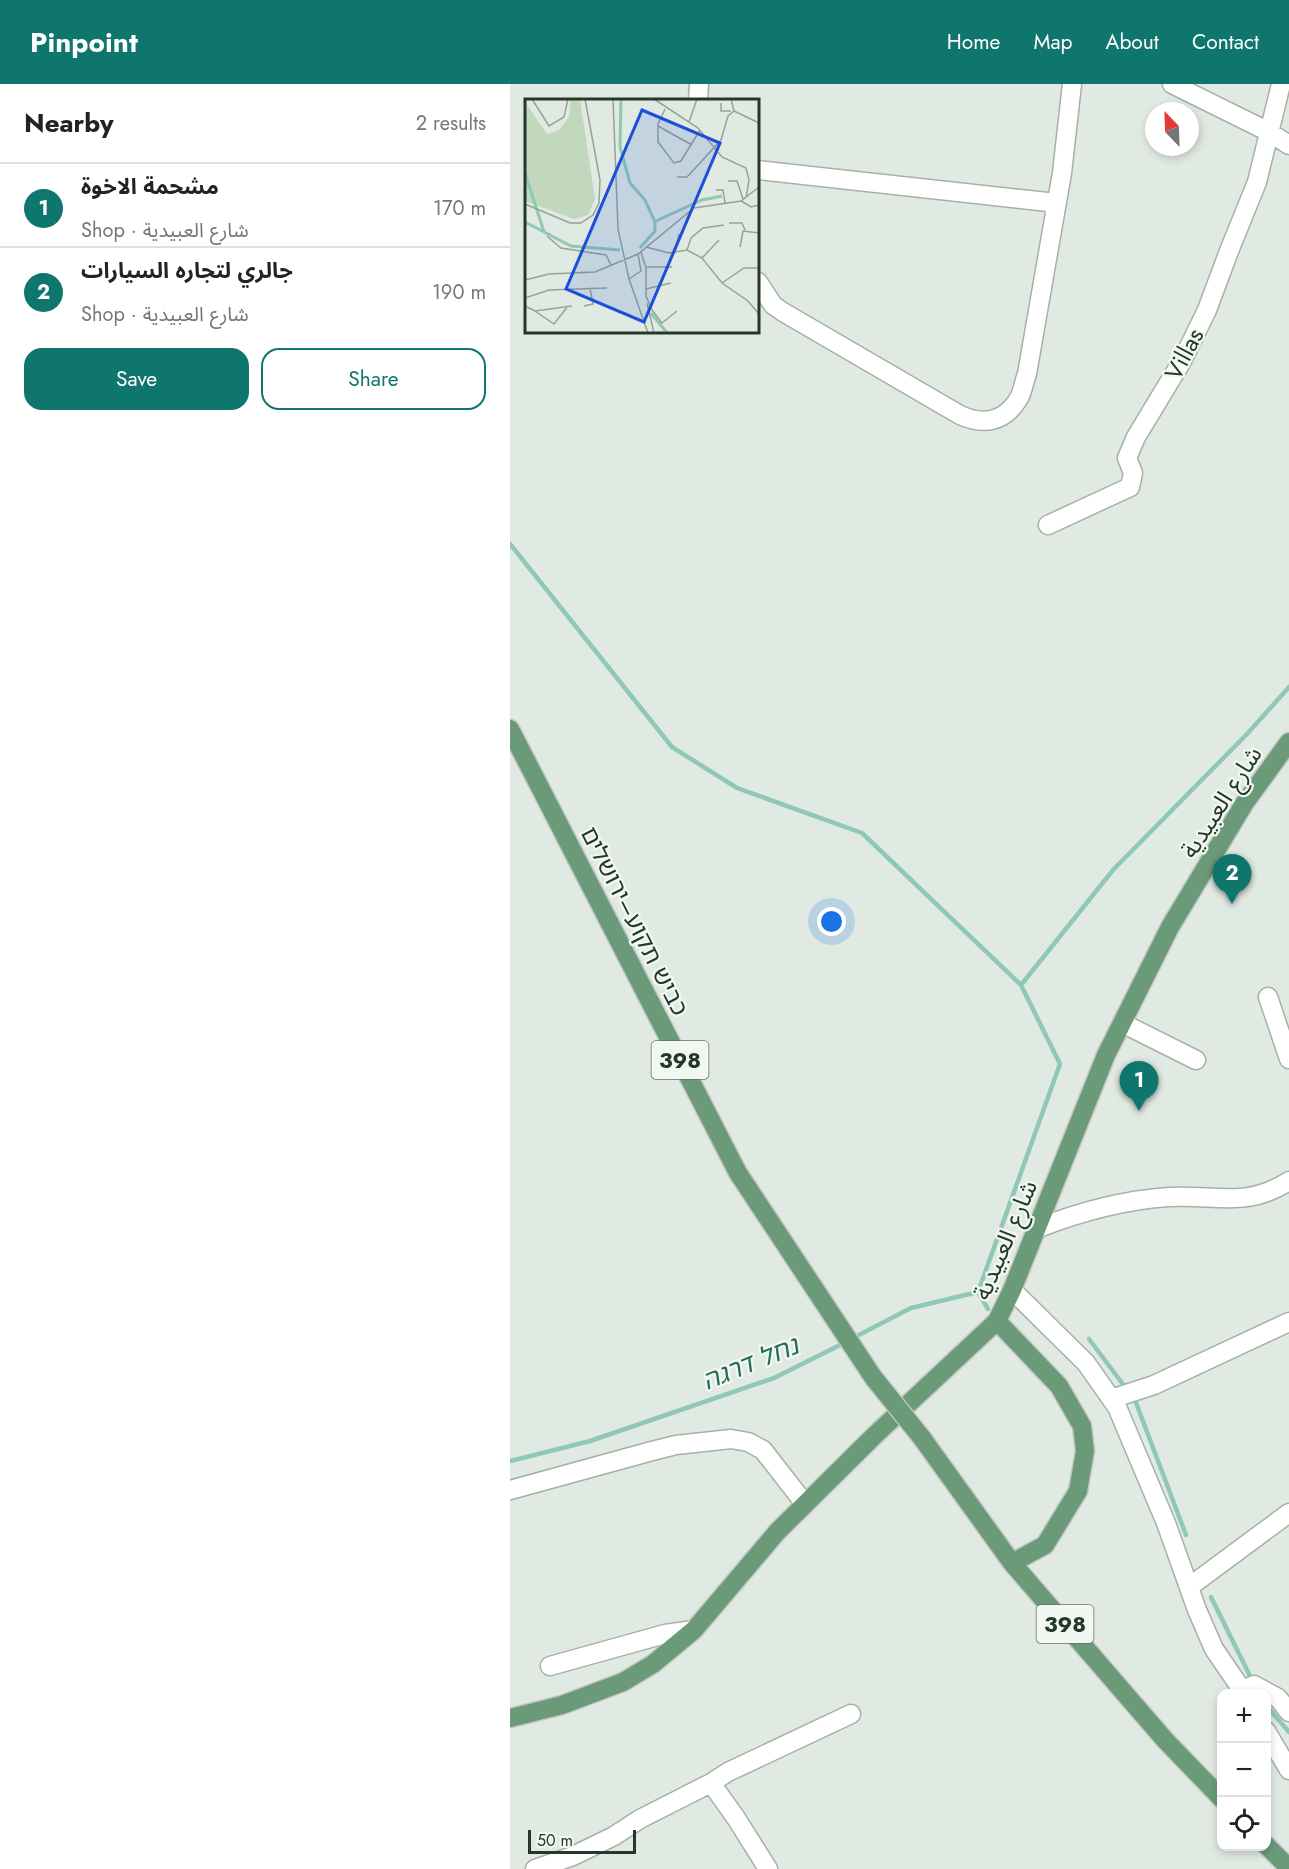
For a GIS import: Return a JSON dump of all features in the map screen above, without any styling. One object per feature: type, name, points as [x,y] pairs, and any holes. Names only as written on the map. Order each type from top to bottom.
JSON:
[{"type":"main road","name":"כביש תקוע–ירושלים","points":[[510,729],[738,1173],[873,1377],[922,1438],[1012,1563]]},
{"type":"main road","name":"شارع العبيدية","points":[[510,1718],[562,1705],[623,1682],[653,1664],[694,1629],[777,1532],[805,1504],[997,1321],[1012,1290],[1106,1055],[1170,927],[1244,804],[1289,742]]},
{"type":"main road","points":[[997,1321],[1059,1386],[1082,1426],[1085,1451],[1078,1491],[1045,1545],[1012,1563]]},
{"type":"main road","name":"398","points":[[1012,1563],[1165,1740],[1219,1797]]},
{"type":"main road","points":[[1271,1850],[1289,1868]]},
{"type":"street","points":[[698,99],[699,84]]},
{"type":"street","points":[[759,284],[773,305],[783,312],[960,415],[973,421],[983,422],[996,418],[1009,410],[1019,397],[1027,374],[1057,202],[1072,84]]},
{"type":"street","points":[[1172,84],[1269,132],[1289,145]]},
{"type":"street","points":[[1269,132],[1281,84]]},
{"type":"street","name":"Villas","points":[[1048,525],[1130,487],[1133,473],[1127,458],[1136,437],[1182,361],[1207,310],[1228,250],[1257,182],[1269,132]]},
{"type":"street","points":[[759,170],[1057,202]]},
{"type":"street","points":[[1268,997],[1289,1059]]},
{"type":"street","points":[[1122,1023],[1196,1060]]},
{"type":"street","points":[[1036,1229],[1097,1208],[1170,1197],[1236,1199],[1256,1197],[1275,1190],[1289,1181]]},
{"type":"street","points":[[1012,1290],[1086,1363],[1117,1407],[1166,1523],[1214,1649],[1241,1689]]},
{"type":"street","points":[[1111,1399],[1154,1385],[1289,1322]]},
{"type":"street","points":[[510,1490],[676,1445],[731,1439],[748,1442],[763,1450],[805,1504]]},
{"type":"street","points":[[1189,1587],[1289,1513]]},
{"type":"street","points":[[550,1666],[665,1634],[694,1629]]},
{"type":"street","points":[[1248,1689],[1254,1685],[1261,1689]]},
{"type":"street","points":[[1271,1694],[1278,1698],[1289,1712]]},
{"type":"street","points":[[535,1869],[573,1856],[614,1836],[640,1819],[728,1772],[851,1714]]},
{"type":"street","points":[[1271,1739],[1289,1770]]},
{"type":"street","points":[[711,1783],[768,1869]]},
{"type":"waterway","points":[[510,544],[672,747],[737,788],[862,833],[1021,985],[1060,1064],[978,1292]]},
{"type":"waterway","points":[[1021,985],[1113,870],[1247,734],[1289,687]]},
{"type":"waterway","name":"נחל דרגה","points":[[853,1338],[911,1308],[978,1292],[988,1309]]},
{"type":"waterway","name":"נחל דרגה","points":[[1089,1339],[1125,1387]]},
{"type":"waterway","name":"נחל דרגה","points":[[510,1461],[590,1441],[774,1378],[846,1342]]},
{"type":"waterway","name":"נחל דרגה","points":[[1135,1400],[1186,1535]]},
{"type":"waterway","name":"נחל דרגה","points":[[1211,1597],[1250,1676]]},
{"type":"waterway","name":"נחל דרגה","points":[[1271,1711],[1289,1732]]},
{"type":"place","name":"جالري لتجاره السيارات","points":[[1232,904]]},
{"type":"place","name":"مشحمة الاخوة","points":[[1139,1111]]}]
